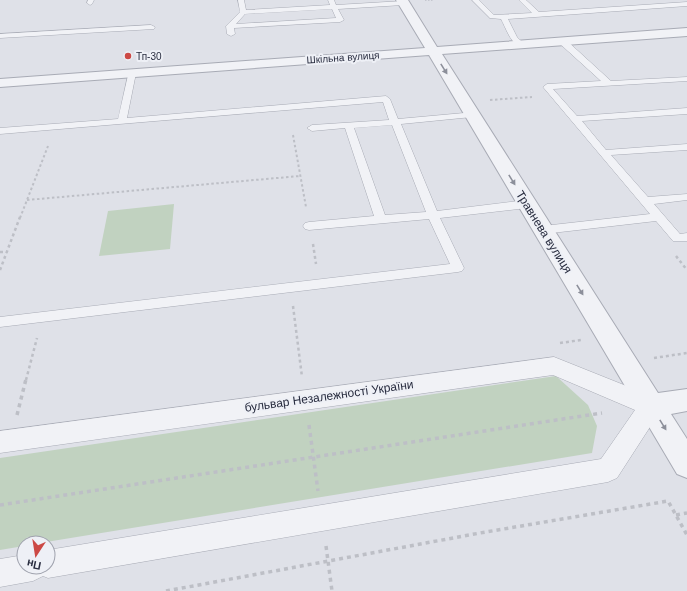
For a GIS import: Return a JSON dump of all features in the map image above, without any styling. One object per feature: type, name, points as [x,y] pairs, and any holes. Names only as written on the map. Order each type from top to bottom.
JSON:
[{"type":"street","name":"Травнева вулиця","points":[[402,1],[687,464]]},
{"type":"street","name":"Шкільна вулиця","points":[[0,83],[687,32]]},
{"type":"street","name":"бульвар Незалежності України","points":[[5,441],[554,366],[651,406]]},
{"type":"street","points":[[56,563],[608,470],[651,406],[687,400]]},
{"type":"street","points":[[0,572],[16,570]]},
{"type":"lane","points":[[241,0],[243,12],[230,30],[340,20],[333,4]]},
{"type":"lane","points":[[475,0],[492,17],[683,3]]},
{"type":"lane","points":[[522,0],[537,14]]},
{"type":"lane","points":[[243,12],[333,4],[402,1]]},
{"type":"lane","points":[[504,17],[514,38],[520,44]]},
{"type":"lane","points":[[0,36],[151,27]]},
{"type":"lane","points":[[562,41],[608,83]]},
{"type":"lane","points":[[122,121],[132,73]]},
{"type":"lane","points":[[687,78],[547,87],[677,238],[687,237]]},
{"type":"lane","points":[[0,131],[288,107],[384,95],[433,215],[458,268],[0,322]]},
{"type":"lane","points":[[574,119],[687,110]]},
{"type":"lane","points":[[312,128],[395,122],[472,114]]},
{"type":"lane","points":[[348,125],[381,219]]},
{"type":"lane","points":[[603,152],[687,147]]},
{"type":"lane","points":[[646,201],[687,197]]},
{"type":"lane","points":[[309,226],[433,215],[527,204]]},
{"type":"lane","points":[[543,230],[659,217]]},
{"type":"path","points":[[489,100],[554,95]]},
{"type":"path","points":[[288,107],[320,285]]},
{"type":"path","points":[[0,270],[56,126]]},
{"type":"path","points":[[27,200],[300,176]]},
{"type":"path","points":[[0,252],[7,252]]},
{"type":"path","points":[[5,441],[43,317]]},
{"type":"path","points":[[654,358],[687,353]]},
{"type":"path","points":[[0,506],[604,413]]},
{"type":"path","points":[[166,591],[480,533],[668,502],[687,535]]},
{"type":"path","points":[[676,515],[687,513]]},
{"type":"path","points":[[322,518],[332,591]]},
{"type":"green space","points":[[174,204],[170,249],[99,256],[108,211]]},
{"type":"green space","points":[[556,376],[588,405],[597,426],[592,453],[56,540],[56,535],[16,535],[16,547],[0,550],[0,458]]},
{"type":"place","name":"Тп-30","points":[[128,56]]}]
